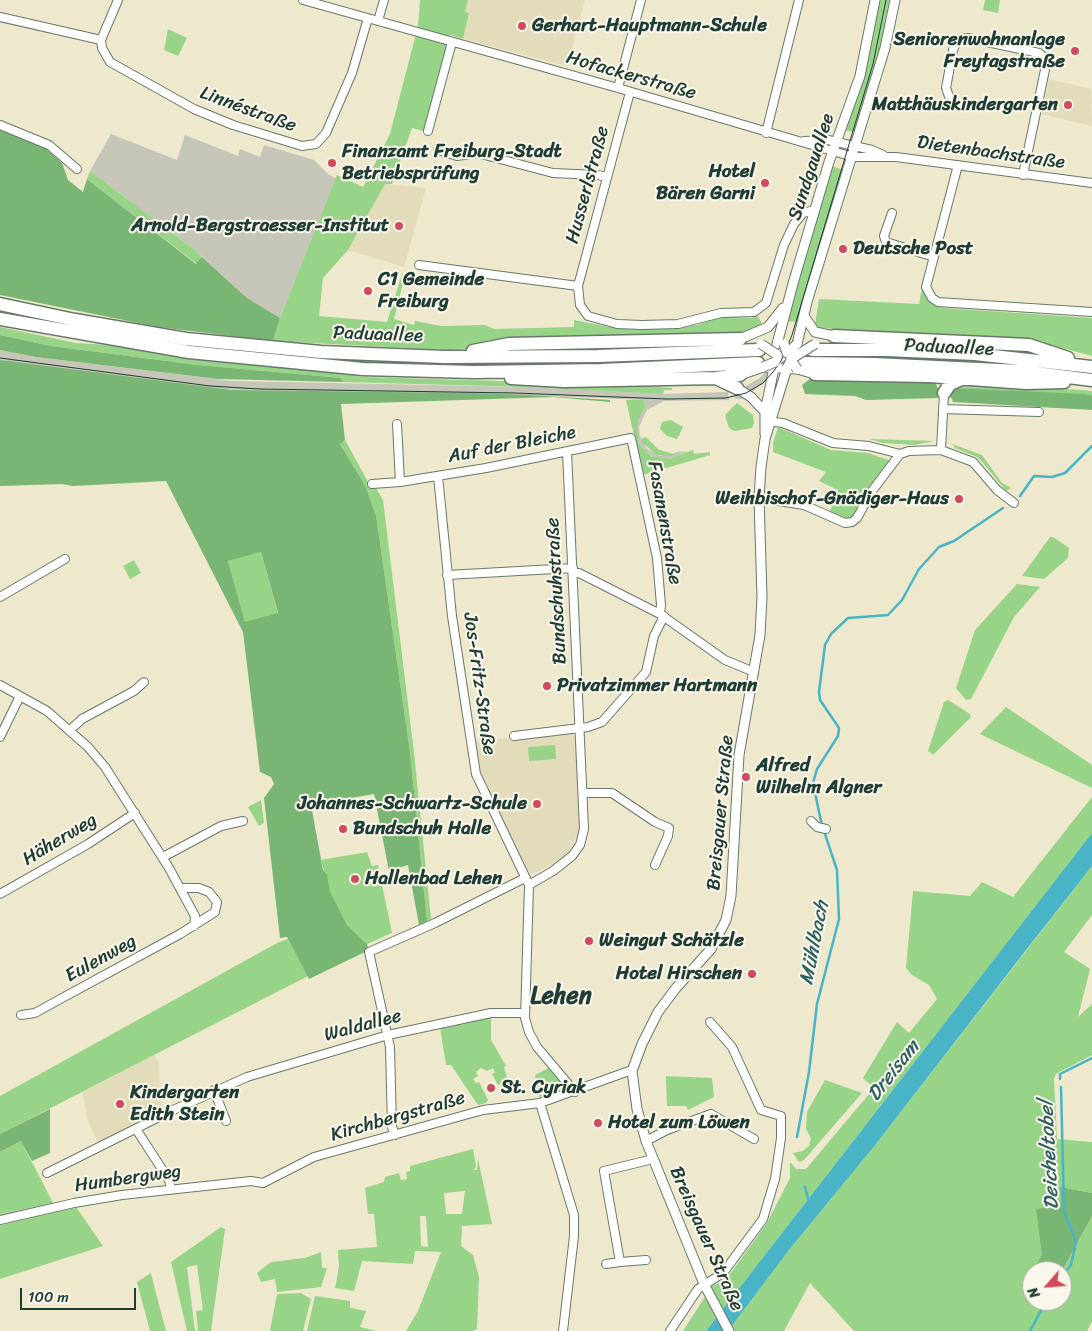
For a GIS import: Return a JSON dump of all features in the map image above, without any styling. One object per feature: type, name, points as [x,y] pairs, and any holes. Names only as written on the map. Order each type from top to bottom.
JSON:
[{"type":"highway","name":"Paduaallee","points":[[0,304],[75,320],[186,339],[321,352],[444,357],[598,356],[755,362]]},
{"type":"highway","name":"Paduaallee","points":[[0,319],[133,344],[259,361],[363,369],[474,372],[601,370],[755,362]]},
{"type":"highway","points":[[834,336],[1029,344],[1092,367]]},
{"type":"highway","points":[[444,357],[509,344],[740,339]]},
{"type":"highway","name":"Paduaallee","points":[[814,347],[975,354],[1092,367]]},
{"type":"highway","points":[[474,372],[520,380],[549,381],[716,378],[755,362]]},
{"type":"highway","name":"Paduaallee","points":[[785,365],[958,367],[1020,371],[1089,380]]},
{"type":"highway","points":[[785,365],[1053,383],[1089,380]]},
{"type":"highway","points":[[929,376],[937,381],[944,393],[950,384],[964,378]]},
{"type":"highway","points":[[716,378],[736,388]]},
{"type":"street","points":[[0,17],[101,40],[118,0]]},
{"type":"street","name":"Hofackerstraße","points":[[303,0],[618,88],[766,133],[802,141],[837,153]]},
{"type":"street","points":[[378,21],[384,0]]},
{"type":"street","points":[[618,88],[641,0]]},
{"type":"street","points":[[766,133],[799,0]]},
{"type":"street","name":"Sundgauallee","points":[[785,365],[783,319],[815,210],[837,153],[860,76],[875,0]]},
{"type":"street","name":"Sundgauallee","points":[[785,365],[797,344],[885,48],[895,0]]},
{"type":"street","name":"Linnéstraße","points":[[101,40],[102,48],[110,62],[189,106],[260,134],[307,146],[318,142],[326,134],[352,73],[368,18]]},
{"type":"street","points":[[950,99],[946,88],[953,50],[958,39],[968,38],[1039,53],[1045,58],[1046,65],[1023,175]]},
{"type":"street","points":[[428,131],[452,42]]},
{"type":"street","name":"Husserlstraße","points":[[578,286],[630,92]]},
{"type":"street","points":[[0,125],[49,144],[77,169]]},
{"type":"street","name":"Hofackerstraße","points":[[802,141],[840,143]]},
{"type":"street","name":"Dietenbachstraße","points":[[840,143],[856,146],[885,156]]},
{"type":"street","points":[[438,150],[457,156],[477,153],[553,173],[606,177]]},
{"type":"street","name":"Dietenbachstraße","points":[[837,153],[853,157],[885,156],[1092,183]]},
{"type":"street","points":[[958,165],[926,287],[928,294],[938,302],[1092,312]]},
{"type":"street","points":[[419,265],[578,286],[577,297],[584,313],[594,319],[617,324],[678,324],[721,313],[754,312],[766,303],[784,244],[794,224],[803,213],[815,210]]},
{"type":"street","points":[[892,212],[884,236],[886,242],[934,257]]},
{"type":"street","points":[[755,362],[740,339],[768,326],[787,304]]},
{"type":"street","points":[[804,316],[815,332],[834,336]]},
{"type":"street","points":[[755,362],[785,365],[834,336]]},
{"type":"street","points":[[755,362],[785,365]]},
{"type":"street","name":"Breisgauer Straße","points":[[729,1331],[704,1284],[646,1141],[637,1108],[632,1071],[642,1044],[658,1012],[676,988],[711,949],[726,920],[731,896],[739,755],[760,639],[762,598],[759,498],[767,418],[785,365]]},
{"type":"street","points":[[736,388],[751,397],[767,418],[834,443],[869,446],[900,454],[909,451],[941,450],[973,462],[997,490],[1014,503]]},
{"type":"street","points":[[941,450],[944,393]]},
{"type":"street","points":[[943,409],[1039,412]]},
{"type":"street","points":[[397,424],[400,482]]},
{"type":"street","name":"Auf der Bleiche","points":[[372,484],[438,476],[631,438]]},
{"type":"street","name":"Fasanenstraße","points":[[580,728],[596,726],[602,722],[646,672],[654,636],[662,615],[657,558],[631,438]]},
{"type":"street","name":"Bundschuhstraße","points":[[529,885],[553,871],[572,856],[580,844],[584,829],[567,452]]},
{"type":"street","points":[[759,498],[804,505],[845,523],[852,522],[857,518],[872,491],[900,454]]},
{"type":"street","name":"Jos-Fritz-Straße","points":[[438,476],[447,575],[476,774],[529,885]]},
{"type":"street","points":[[0,597],[65,559]]},
{"type":"street","points":[[447,575],[573,571],[662,615],[725,660],[754,672]]},
{"type":"street","points":[[70,730],[82,719],[134,691],[144,682]]},
{"type":"street","points":[[0,685],[47,711],[70,730],[105,767],[135,812],[180,888],[195,916],[194,926]]},
{"type":"street","points":[[0,737],[20,696]]},
{"type":"street","points":[[514,736],[580,728]]},
{"type":"street","points":[[583,793],[612,793],[655,822],[669,828],[668,836],[655,865]]},
{"type":"street","name":"Häherweg","points":[[0,894],[88,844],[135,812]]},
{"type":"street","points":[[163,858],[221,826],[243,821]]},
{"type":"street","points":[[810,821],[817,827],[826,829]]},
{"type":"street","points":[[395,1134],[392,1127],[388,1035],[369,952],[435,923],[525,878]]},
{"type":"street","points":[[529,885],[525,1013],[528,1032],[536,1047],[575,1092]]},
{"type":"street","name":"Eulenweg","points":[[21,1015],[42,1010],[194,926],[215,912],[217,902],[212,895],[204,890],[180,888]]},
{"type":"street","name":"Waldallee","points":[[47,1173],[214,1090],[280,1066],[388,1035],[490,1013],[525,1013]]},
{"type":"street","points":[[670,1331],[704,1284],[724,1273],[763,1219],[775,1180],[781,1138],[781,1116],[761,1110],[732,1047],[710,1022]]},
{"type":"street","name":"Kirchbergstraße","points":[[263,1183],[314,1157],[483,1110],[540,1103],[632,1071]]},
{"type":"street","points":[[214,1090],[226,1121]]},
{"type":"street","points":[[540,1103],[574,1216],[574,1236],[563,1331]]},
{"type":"street","points":[[646,1141],[667,1130],[711,1114],[754,1139]]},
{"type":"street","points":[[136,1129],[168,1180],[171,1189]]},
{"type":"street","name":"Breisgauer Straße","points":[[620,1262],[604,1170],[653,1159]]},
{"type":"street","name":"Humbergweg","points":[[0,1220],[74,1203],[171,1189],[251,1181],[263,1183]]},
{"type":"street","points":[[606,1264],[646,1260]]},
{"type":"shaded area","name":"Gerhart-Hauptmann-Schule","points":[[468,0],[585,0],[567,66],[463,39],[469,14],[465,12]]},
{"type":"shaded area","name":"Matthäuskindergarten","points":[[1049,79],[1091,89],[1092,126],[1042,114]]},
{"type":"shaded area","points":[[111,134],[177,160],[185,135],[238,156],[240,149],[260,157],[264,145],[314,160],[329,175],[336,178],[280,318],[247,298],[195,250],[90,171]]},
{"type":"shaded area","points":[[385,184],[426,188],[404,267],[348,250]]},
{"type":"shaded area","points":[[0,350],[36,357],[233,381],[526,387],[663,394],[728,392],[729,400],[664,401],[647,410],[639,427],[640,436],[647,449],[660,456],[688,451],[678,457],[665,460],[651,456],[639,444],[637,425],[645,407],[644,400],[530,395],[232,390],[0,360]]},
{"type":"shaded area","points":[[765,372],[770,372],[769,379],[743,399],[735,399],[734,393],[760,378]]},
{"type":"shaded area","name":"Johannes-Schwartz-Schule","points":[[572,732],[575,738],[580,815],[578,834],[568,853],[557,862],[532,874],[524,865],[490,795],[481,770],[475,741]]},
{"type":"shaded area","points":[[154,1055],[159,1062],[160,1102],[163,1111],[98,1143],[87,1119],[83,1092]]},
{"type":"green space","points":[[420,0],[468,0],[465,12],[469,13],[463,39],[450,35],[426,132],[412,128],[392,184],[385,184],[348,250],[323,278],[319,316],[387,322],[402,274],[405,275],[394,319],[414,325],[415,321],[441,326],[485,325],[494,329],[574,327],[574,320],[609,327],[626,328],[697,325],[720,317],[751,318],[758,316],[762,324],[751,332],[739,333],[448,350],[273,341],[280,318],[337,175],[363,187],[390,134],[418,26]]},
{"type":"green space","points":[[878,0],[889,0],[885,23],[889,24],[857,133],[844,130]]},
{"type":"green space","points":[[985,0],[1000,0],[998,13],[983,10]]},
{"type":"green space","points":[[168,29],[187,38],[178,56],[164,50]]},
{"type":"green space","points":[[0,129],[43,146],[62,163],[68,180],[83,192],[87,179],[196,264],[202,257],[247,298],[280,318],[273,341],[158,327],[0,295]]},
{"type":"green space","points":[[831,166],[844,170],[797,322],[787,321]]},
{"type":"green space","points":[[90,171],[195,250],[202,257],[197,264],[87,179]]},
{"type":"green space","points":[[925,271],[927,272],[923,284],[927,297],[932,304],[941,305],[944,308],[1092,318],[1092,356],[1028,339],[818,328],[815,325],[819,299],[919,304]]},
{"type":"green space","points":[[0,309],[140,336],[581,360],[581,363],[489,365],[337,361],[189,346],[95,331],[0,311]]},
{"type":"green space","points":[[0,327],[76,343],[110,345],[218,362],[300,368],[364,377],[637,385],[672,388],[672,390],[664,390],[663,394],[526,387],[343,382],[341,378],[198,365],[51,346],[0,335]]},
{"type":"green space","points":[[0,335],[51,346],[198,365],[341,378],[343,382],[218,379],[36,357],[0,350]]},
{"type":"green space","points":[[0,360],[232,390],[468,393],[530,395],[610,400],[610,402],[553,397],[341,404],[345,440],[340,444],[365,485],[376,515],[410,752],[427,921],[419,925],[408,865],[389,871],[374,794],[311,805],[323,870],[327,875],[330,891],[347,925],[367,944],[369,950],[309,979],[287,937],[280,938],[264,798],[274,784],[271,777],[260,772],[243,632],[166,481],[73,486],[62,484],[0,486]],"holes":[[[261,552],[278,613],[245,622],[228,561]]]},
{"type":"green space","points":[[810,379],[928,381],[936,384],[940,394],[937,398],[866,400],[855,396],[805,394],[802,385]]},
{"type":"green space","points":[[960,383],[1082,390],[1092,391],[1092,396],[953,388]]},
{"type":"green space","points":[[953,388],[1085,394],[1092,396],[1092,410],[953,402],[950,395]]},
{"type":"green space","points":[[626,400],[644,400],[645,407],[638,420],[639,444],[651,456],[670,459],[693,450],[694,454],[710,452],[710,455],[643,475]]},
{"type":"green space","points":[[737,403],[753,415],[754,423],[752,428],[734,431],[729,428],[725,415]]},
{"type":"green space","points":[[671,420],[683,427],[677,439],[667,436],[660,429],[662,422]]},
{"type":"green space","points":[[778,427],[831,450],[868,453],[891,461],[860,500],[855,516],[849,519],[841,518],[830,511],[838,490],[819,481],[826,472],[773,452],[773,443]]},
{"type":"green space","points":[[646,437],[659,450],[675,454],[682,451],[671,456],[656,455],[643,443],[641,439]]},
{"type":"green space","points":[[869,439],[934,441],[914,445],[883,443]]},
{"type":"green space","points":[[345,440],[372,489],[376,488],[383,500],[414,753],[431,919],[427,921],[410,752],[376,515],[365,485],[340,444]]},
{"type":"green space","points":[[952,444],[982,455],[1002,483],[1011,488],[1006,491],[977,457],[955,448]]},
{"type":"green space","points":[[1050,537],[1053,537],[1069,548],[1068,558],[1044,579],[1022,576]]},
{"type":"green space","points":[[261,552],[278,614],[245,623],[228,561]]},
{"type":"green space","points":[[134,560],[141,573],[130,579],[123,566]]},
{"type":"green space","points":[[1017,584],[1040,587],[1014,617],[971,699],[966,700],[956,688],[975,630]]},
{"type":"green space","points":[[948,700],[970,714],[971,717],[933,755],[928,751],[944,702]]},
{"type":"green space","points":[[1006,707],[1092,765],[1092,788],[980,734]]},
{"type":"green space","points":[[555,745],[556,759],[529,761],[528,747]]},
{"type":"green space","points":[[1092,797],[1092,833],[1079,850],[706,1331],[683,1331],[712,1286],[725,1281],[767,1223],[790,1178],[790,1162],[796,1169],[806,1169],[874,1088],[863,1078],[897,1022],[909,1033],[937,999],[929,985],[912,975],[906,968],[913,891],[970,896],[982,882],[1013,897]]},
{"type":"green space","points":[[261,800],[264,823],[259,826],[248,807]]},
{"type":"green space","name":"Hallenbad Lehen","points":[[367,852],[372,866],[378,865],[392,933],[367,944],[347,925],[330,891],[321,860]]},
{"type":"green space","points":[[1092,866],[1092,915],[1064,952],[1090,969],[1078,1017],[1092,1004],[1092,1055],[1056,1074],[1054,1079],[1057,1139],[1092,1142],[1092,1193],[1060,1187],[1062,1206],[1041,1238],[1042,1254],[1038,1261],[1022,1261],[1022,1311],[1072,1311],[1072,1261],[1067,1261],[1092,1216],[1092,1321],[1087,1331],[854,1331],[810,1283],[784,1331],[728,1331],[789,1250],[876,1144]]},
{"type":"green space","points":[[288,939],[308,976],[0,1134],[0,1096],[279,942]]},
{"type":"green space","points":[[491,1017],[491,1040],[506,1066],[504,1067],[510,1089],[505,1091],[501,1084],[498,1085],[492,1074],[495,1073],[493,1068],[487,1071],[481,1068],[476,1072],[478,1076],[473,1079],[476,1083],[479,1082],[488,1100],[486,1103],[478,1105],[451,1065],[446,1065],[440,1027]]},
{"type":"green space","points":[[549,1068],[564,1085],[563,1091],[540,1099],[535,1075]]},
{"type":"green space","points":[[666,1076],[712,1078],[714,1097],[688,1110],[686,1106],[667,1106]]},
{"type":"green space","points":[[825,1080],[862,1093],[804,1160],[799,1162],[793,1153],[803,1151],[809,1146],[811,1139],[806,1129],[807,1112]]},
{"type":"green space","points":[[50,1109],[50,1153],[32,1161],[21,1141],[0,1152],[0,1134]]},
{"type":"green space","points":[[21,1141],[53,1203],[0,1214],[0,1152]]},
{"type":"green space","points":[[473,1149],[476,1166],[474,1170],[477,1170],[478,1159],[492,1224],[462,1226],[461,1246],[473,1255],[479,1277],[477,1329],[473,1331],[406,1331],[418,1311],[441,1252],[415,1251],[413,1264],[362,1261],[354,1291],[335,1288],[339,1267],[338,1250],[377,1247],[374,1214],[368,1214],[365,1188],[384,1182],[385,1177],[399,1173],[401,1180],[407,1179],[406,1172],[410,1171],[410,1166]],"holes":[[[465,1191],[462,1214],[446,1214],[444,1193]],[[420,1216],[426,1216],[428,1247],[421,1246]]]},
{"type":"green space","points":[[1060,1187],[1092,1193],[1092,1216],[1067,1261],[1038,1261],[1042,1254],[1036,1209],[1061,1206]]},
{"type":"green space","points":[[76,1207],[103,1246],[0,1279],[0,1224]]},
{"type":"green space","points":[[221,1227],[225,1229],[211,1331],[195,1331],[187,1331],[171,1262]],"holes":[[[197,1265],[203,1310],[196,1311],[198,1330],[195,1331],[187,1267]]]},
{"type":"green space","points":[[321,1252],[322,1268],[327,1268],[321,1287],[277,1292],[275,1279],[261,1282],[257,1273],[271,1262],[305,1258]]},
{"type":"green space","points":[[151,1273],[166,1331],[150,1331],[137,1282]]},
{"type":"green space","points":[[301,1293],[311,1299],[303,1331],[270,1331],[277,1294]]},
{"type":"green space","points":[[315,1296],[350,1301],[350,1308],[366,1311],[360,1327],[376,1331],[307,1331]]},
{"type":"water","name":"Dreisam","points":[[1092,833],[1092,866],[876,1144],[789,1250],[728,1331],[706,1331]]},
{"type":"waterway","name":"Mühlbach","points":[[1020,496],[1034,476],[1052,477],[1065,473],[1092,446]]},
{"type":"waterway","name":"Mühlbach","points":[[822,826],[813,783],[817,769],[838,736],[839,728],[820,700],[819,692],[825,645],[831,634],[848,618],[888,615],[902,600],[919,569],[939,547],[954,541],[1003,508]]},
{"type":"waterway","name":"Mühlbach","points":[[797,1137],[809,1072],[817,1004],[839,919],[837,870],[824,831]]},
{"type":"waterway","name":"Deicheltobel","points":[[1060,1079],[1060,1074],[1092,1058]]},
{"type":"waterway","name":"Deicheltobel","points":[[1061,1087],[1064,1211],[1076,1242],[1072,1261]]},
{"type":"waterway","name":"Mühlbach","points":[[805,1187],[809,1203]]},
{"type":"waterway","name":"Deicheltobel","points":[[1030,1331],[1041,1311]]},
{"type":"tram line","points":[[0,358],[210,386],[259,389],[515,393],[667,399],[726,398],[746,393],[763,383],[773,372],[781,361],[792,335],[873,64],[886,0]]},
{"type":"place","name":"Gerhart-Hauptmann-Schule","points":[[522,26]]},
{"type":"place","name":"Seniorenwohnanlage Freytagstraße","points":[[1075,51]]},
{"type":"place","name":"Matthäuskindergarten","points":[[1068,105]]},
{"type":"place","name":"Finanzamt Freiburg-Stadt Betriebsprüfung","points":[[332,163]]},
{"type":"place","name":"Hotel Bären Garni","points":[[765,183]]},
{"type":"place","name":"Arnold-Bergstraesser-Institut","points":[[399,226]]},
{"type":"place","name":"Deutsche Post","points":[[843,249]]},
{"type":"place","name":"C1 Gemeinde Freiburg","points":[[368,291]]},
{"type":"place","name":"Weihbischof-Gnädiger-Haus","points":[[959,499]]},
{"type":"place","name":"Privatzimmer Hartmann","points":[[547,686]]},
{"type":"place","name":"Alfred Wilhelm Algner","points":[[746,777]]},
{"type":"place","name":"Johannes-Schwartz-Schule","points":[[537,804]]},
{"type":"place","name":"Bundschuh Halle","points":[[343,829]]},
{"type":"place","name":"Hallenbad Lehen","points":[[355,879]]},
{"type":"place","name":"Weingut Schätzle","points":[[589,941]]},
{"type":"place","name":"Hotel Hirschen","points":[[752,974]]},
{"type":"place","name":"St. Cyriak","points":[[491,1088]]},
{"type":"place","name":"Kindergarten Edith Stein","points":[[120,1104]]},
{"type":"place","name":"Hotel zum Löwen","points":[[598,1123]]},
{"type":"district","name":"Lehen","points":[[561,997]]}]
